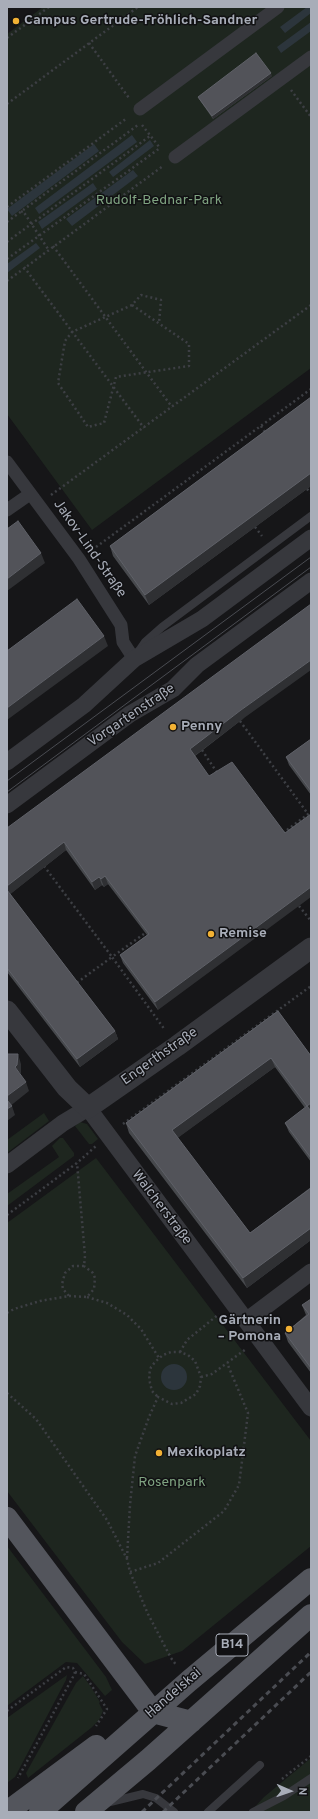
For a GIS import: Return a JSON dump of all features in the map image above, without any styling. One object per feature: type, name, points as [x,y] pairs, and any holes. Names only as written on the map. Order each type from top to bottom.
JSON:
[{"type":"main road","points":[[7,1518],[153,1712],[191,1722]]},
{"type":"main road","name":"Handelskai","points":[[40,1812],[153,1712],[311,1579]]},
{"type":"main road","name":"B14","points":[[89,1810],[311,1615]]},
{"type":"main road","points":[[7,1812],[98,1744],[127,1736]]},
{"type":"street","points":[[139,109],[278,7]]},
{"type":"street","points":[[172,159],[311,57]]},
{"type":"street","name":"Jakov-Lind-Straße","points":[[7,462],[79,560],[121,625],[122,642],[134,659]]},
{"type":"street","points":[[7,510],[30,494]]},
{"type":"street","points":[[7,762],[84,705],[134,659],[202,619],[311,538]]},
{"type":"street","name":"Vorgartenstraße","points":[[7,805],[130,714],[173,689],[207,658],[311,581]]},
{"type":"street","name":"Engerthstraße","points":[[7,1165],[63,1123],[88,1108],[177,1046],[311,948]]},
{"type":"street","name":"Walcherstraße","points":[[7,1011],[67,1088],[88,1108],[311,1408]]},
{"type":"street","points":[[246,1321],[311,1272]]},
{"type":"lane","points":[[134,659],[145,642],[162,627],[311,516]]},
{"type":"lane","points":[[208,1812],[260,1765]]},
{"type":"lane","points":[[253,1812],[284,1796],[311,1778]]},
{"type":"lane","points":[[89,1810],[143,1794],[156,1798],[174,1812]]},
{"type":"path","points":[[7,38],[49,7]]},
{"type":"path","points":[[7,104],[138,7]]},
{"type":"path","points":[[7,207],[139,109],[89,43]]},
{"type":"path","points":[[290,88],[311,117]]},
{"type":"path","points":[[7,281],[48,249],[172,159],[160,148],[141,123],[8,222]]},
{"type":"path","points":[[7,242],[150,136]]},
{"type":"path","points":[[7,259],[160,148]]},
{"type":"path","points":[[8,222],[22,211],[48,249]]},
{"type":"path","points":[[7,218],[8,222]]},
{"type":"path","points":[[53,246],[172,407]]},
{"type":"path","points":[[24,267],[144,428]]},
{"type":"path","points":[[132,304],[159,323],[189,344],[189,366],[116,377],[104,423],[88,427],[58,383],[65,341],[72,332],[132,304],[141,295],[161,300],[159,323]]},
{"type":"path","points":[[38,505],[311,305]]},
{"type":"path","points":[[79,560],[311,389]]},
{"type":"path","points":[[296,401],[299,405]]},
{"type":"path","points":[[261,426],[267,436]]},
{"type":"path","points":[[208,465],[212,469]]},
{"type":"path","points":[[307,489],[311,493]]},
{"type":"path","points":[[255,527],[262,537]]},
{"type":"path","points":[[240,721],[310,813],[277,837]]},
{"type":"path","points":[[202,750],[219,775]]},
{"type":"path","points":[[44,866],[177,1046]]},
{"type":"path","points":[[299,906],[311,921]]},
{"type":"path","points":[[75,984],[150,929]]},
{"type":"path","points":[[7,1215],[77,1163],[108,1135],[311,986]]},
{"type":"path","points":[[77,1163],[85,1256],[84,1266]]},
{"type":"path","points":[[69,1296],[63,1289],[62,1284],[65,1273],[73,1266],[84,1266],[93,1273],[95,1278],[94,1289],[87,1297]]},
{"type":"path","points":[[7,1313],[14,1309],[40,1301],[69,1296],[87,1297],[108,1303],[127,1315],[141,1328],[159,1358]]},
{"type":"path","points":[[180,1352],[187,1340],[232,1303]]},
{"type":"path","points":[[201,1377],[212,1374],[259,1339]]},
{"type":"path","points":[[171,1352],[180,1352],[188,1355],[194,1361],[199,1369],[201,1377],[198,1390],[189,1400],[172,1404],[158,1397],[150,1383],[149,1375],[151,1367],[159,1358],[171,1352]]},
{"type":"path","points":[[130,1572],[158,1563],[224,1511],[239,1485],[248,1412],[227,1363]]},
{"type":"path","points":[[7,1392],[36,1419],[107,1520],[127,1559],[130,1572],[148,1614],[171,1658]]},
{"type":"path","points":[[127,1559],[130,1505],[136,1456],[149,1417],[158,1397]]},
{"type":"path","points":[[7,1711],[66,1667],[73,1668],[75,1672],[84,1674],[107,1709]]},
{"type":"path","points":[[14,1784],[75,1672]]},
{"type":"green space","name":"Rudolf-Bednar-Park","points":[[43,7],[311,7],[311,368],[92,530],[7,414],[7,34]]},
{"type":"green space","points":[[44,1113],[49,1121],[7,1153],[7,1140]]},
{"type":"green space","points":[[80,1122],[87,1124],[98,1139],[92,1144],[89,1144],[75,1126]]},
{"type":"green space","points":[[60,1138],[63,1138],[74,1153],[74,1156],[7,1206],[7,1194],[59,1157],[52,1146]]},
{"type":"green space","name":"Rosenpark","points":[[96,1158],[311,1441],[311,1546],[182,1651],[145,1664],[122,1642],[7,1491],[7,1223]]},
{"type":"green space","points":[[7,1546],[106,1677],[112,1690],[105,1696],[77,1663],[66,1662],[7,1706]]},
{"type":"green space","points":[[67,1675],[66,1680],[15,1777],[7,1783],[7,1718]]},
{"type":"green space","points":[[83,1676],[100,1702],[99,1703],[103,1711],[99,1720],[28,1778],[26,1773],[76,1683]]},
{"type":"green space","points":[[311,1758],[311,1812],[250,1812],[264,1797]]},
{"type":"shaded area","points":[[307,7],[311,7],[311,13],[285,33],[280,27]]},
{"type":"shaded area","points":[[311,22],[311,31],[281,53],[277,47]]},
{"type":"shaded area","points":[[132,135],[137,142],[39,214],[35,208]]},
{"type":"shaded area","points":[[150,140],[154,146],[113,177],[109,172]]},
{"type":"shaded area","points":[[94,144],[99,151],[12,216],[7,209]]},
{"type":"shaded area","points":[[133,170],[138,176],[72,226],[66,219]]},
{"type":"shaded area","points":[[93,183],[97,189],[42,229],[38,222]]},
{"type":"shaded area","points":[[36,243],[40,248],[7,273],[7,264]]},
{"type":"shaded area","points":[[174,1364],[183,1368],[187,1377],[183,1386],[174,1390],[165,1386],[161,1377],[165,1368]]},
{"type":"building","points":[[256,53],[271,73],[212,116],[198,97]]},
{"type":"building","points":[[311,397],[311,473],[145,595],[110,546]]},
{"type":"building","points":[[18,521],[41,553],[7,579],[7,529]]},
{"type":"building","points":[[77,599],[104,636],[7,708],[7,651]]},
{"type":"building","points":[[311,604],[311,660],[190,749],[209,776],[232,762],[285,833],[311,814],[311,887],[155,1002],[120,955],[149,934],[105,876],[101,879],[99,877],[92,882],[64,842],[7,886],[7,828]]},
{"type":"building","points":[[311,739],[311,791],[286,757]]},
{"type":"building","points":[[7,890],[115,1031],[77,1059],[7,968]]},
{"type":"building","points":[[278,1011],[311,1056],[311,1103],[307,1106],[271,1058],[172,1130],[250,1233],[311,1188],[311,1228],[243,1278],[126,1123]]},
{"type":"building","points":[[7,1054],[18,1054],[17,1065],[15,1067],[26,1082],[7,1096]]},
{"type":"building","points":[[7,1100],[12,1106],[7,1109]]},
{"type":"building","points":[[307,1106],[311,1111],[311,1158],[285,1123]]},
{"type":"building","points":[[311,1299],[311,1368],[285,1333],[309,1314],[302,1305]]},
{"type":"tram line","points":[[7,781],[311,557]]},
{"type":"tram line","points":[[7,792],[311,567]]},
{"type":"railway","points":[[142,1812],[311,1652]]},
{"type":"railway","points":[[163,1812],[311,1672]]},
{"type":"place","name":"Campus Gertrude-Fröhlich-Sandner","points":[[16,21]]},
{"type":"place","name":"Penny","points":[[173,727]]},
{"type":"place","name":"Remise","points":[[211,934]]},
{"type":"place","name":"Gärtnerin – Pomona","points":[[289,1329]]},
{"type":"place","name":"Mexikoplatz","points":[[159,1453]]}]
